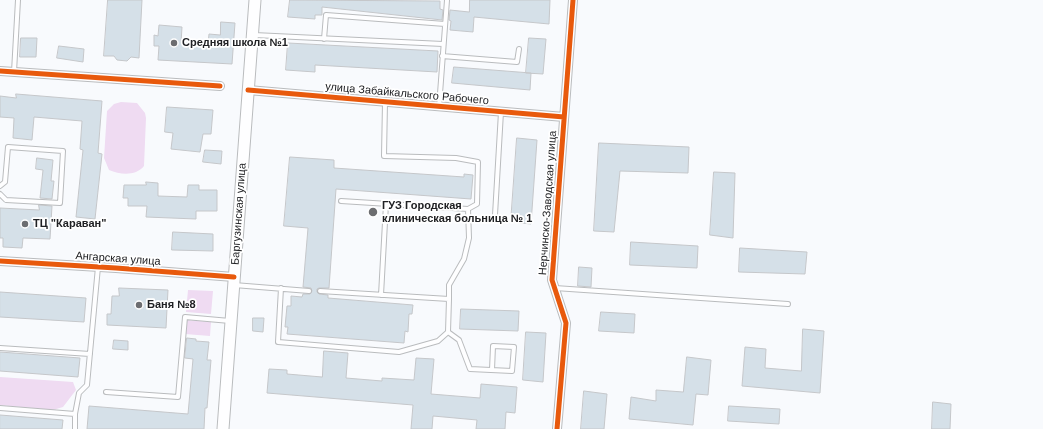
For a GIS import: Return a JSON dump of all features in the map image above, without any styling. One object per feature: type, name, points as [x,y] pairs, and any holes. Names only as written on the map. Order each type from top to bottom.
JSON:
[{"type":"main road","name":"Баргузинская улица","points":[[223,429],[255,0]]},
{"type":"street","name":"Нерчинско-Заводская улица","points":[[557,429],[566,323],[552,280],[573,0]]},
{"type":"street","points":[[0,72],[220,86]]},
{"type":"street","name":"улица Забайкальского Рабочего","points":[[248,90],[564,117]]},
{"type":"street","name":"Ангарская улица","points":[[0,261],[98,267],[234,281]]},
{"type":"lane","points":[[14,73],[18,0]]},
{"type":"lane","points":[[439,107],[446,0]]},
{"type":"lane","points":[[324,38],[326,15],[445,24]]},
{"type":"lane","points":[[252,35],[443,44]]},
{"type":"lane","points":[[442,56],[517,62],[519,50]]},
{"type":"lane","points":[[341,201],[468,209],[477,204],[478,162],[456,158],[384,156],[385,102]]},
{"type":"lane","points":[[495,215],[501,112]]},
{"type":"lane","points":[[0,186],[5,182],[8,147],[63,151],[60,203],[6,200],[0,194]]},
{"type":"lane","points":[[381,295],[386,204]]},
{"type":"lane","points":[[281,288],[278,342],[399,352],[438,341],[448,332],[450,285],[464,259],[469,238],[468,209]]},
{"type":"lane","points":[[75,429],[75,414],[79,393],[87,385],[98,267]]},
{"type":"lane","points":[[234,281],[309,291]]},
{"type":"lane","points":[[554,288],[788,304]]},
{"type":"lane","points":[[320,291],[449,299]]},
{"type":"lane","points":[[106,392],[178,397],[185,317],[231,321]]},
{"type":"lane","points":[[448,332],[459,340],[470,369],[512,371],[514,347],[493,346],[492,370]]},
{"type":"lane","points":[[0,348],[90,354]]},
{"type":"lane","points":[[0,408],[75,414]]},
{"type":"shaded area","points":[[121,102],[137,103],[145,113],[146,118],[144,166],[137,172],[128,174],[109,170],[104,158],[107,111],[114,104]]},
{"type":"shaded area","points":[[188,290],[213,291],[211,314],[186,312]]},
{"type":"shaded area","points":[[186,320],[211,322],[210,336],[185,334]]},
{"type":"shaded area","points":[[0,377],[73,382],[76,390],[63,407],[53,410],[0,405]]},
{"type":"building","points":[[108,0],[142,0],[139,58],[131,57],[127,61],[117,60],[114,56],[104,56]]},
{"type":"building","points":[[290,0],[440,1],[440,9],[443,10],[442,20],[322,7],[322,15],[315,15],[315,19],[288,17]]},
{"type":"building","points":[[470,0],[550,0],[549,24],[474,17],[473,32],[450,30],[450,10],[469,12]]},
{"type":"building","name":"Средняя школа №1","points":[[221,22],[235,23],[232,64],[158,60],[159,46],[154,46],[154,35],[158,36],[159,25],[182,27],[181,43],[208,44],[209,34],[220,35]]},
{"type":"building","points":[[21,38],[37,38],[36,57],[20,57]]},
{"type":"building","points":[[529,38],[546,39],[543,74],[526,73]]},
{"type":"building","points":[[288,43],[438,51],[437,72],[315,65],[315,72],[286,70]]},
{"type":"building","points":[[59,46],[84,49],[83,62],[57,58]]},
{"type":"building","points":[[454,67],[531,73],[530,90],[452,83]]},
{"type":"building","points":[[16,94],[102,101],[98,153],[102,154],[95,219],[76,217],[83,150],[80,149],[82,121],[34,117],[32,140],[13,138],[14,118],[0,117],[0,96],[16,98]]},
{"type":"building","points":[[167,107],[213,110],[211,134],[203,134],[200,152],[171,149],[173,133],[165,132]]},
{"type":"building","points":[[517,138],[537,140],[531,224],[511,222]]},
{"type":"building","points":[[599,143],[689,147],[688,173],[620,171],[614,232],[594,231]]},
{"type":"building","points":[[205,150],[222,151],[221,164],[203,162]]},
{"type":"building","points":[[290,157],[334,160],[334,168],[464,177],[464,174],[473,175],[471,199],[336,189],[329,288],[319,288],[317,289],[317,292],[319,294],[328,295],[328,298],[413,305],[412,314],[409,314],[408,332],[405,331],[404,343],[287,334],[288,327],[285,327],[287,306],[291,306],[291,296],[302,297],[303,294],[310,294],[312,291],[311,288],[303,287],[308,228],[284,226]]},
{"type":"building","points":[[37,158],[53,160],[51,181],[54,181],[52,199],[40,198],[43,170],[36,169]]},
{"type":"building","points":[[714,172],[735,173],[733,238],[710,235]]},
{"type":"building","points":[[146,182],[158,183],[158,196],[187,197],[188,185],[199,185],[199,190],[217,190],[217,211],[196,211],[196,219],[146,217],[147,206],[128,206],[128,198],[123,198],[124,185],[146,185]]},
{"type":"building","name":"ТЦ \"Караван\"","points":[[39,205],[52,206],[50,239],[23,238],[22,248],[3,247],[3,238],[0,238],[0,208],[39,210]]},
{"type":"building","points":[[173,232],[213,234],[213,251],[172,250]]},
{"type":"building","points":[[631,242],[698,246],[697,268],[630,265]]},
{"type":"building","points":[[740,248],[807,252],[805,274],[739,272]]},
{"type":"building","points":[[579,267],[592,268],[591,287],[578,286]]},
{"type":"building","name":"Баня №8","points":[[119,288],[168,290],[166,328],[107,325],[107,314],[111,314],[112,296],[119,296]]},
{"type":"building","points":[[0,292],[86,298],[84,322],[0,317]]},
{"type":"building","points":[[461,309],[519,311],[518,331],[460,329]]},
{"type":"building","points":[[601,312],[635,314],[634,333],[599,331]]},
{"type":"building","points":[[253,318],[264,318],[263,332],[253,331]]},
{"type":"building","points":[[803,329],[824,331],[820,393],[742,386],[745,347],[766,349],[765,368],[801,371]]},
{"type":"building","points":[[526,332],[546,333],[543,382],[523,380]]},
{"type":"building","points":[[187,338],[196,339],[196,341],[209,342],[207,360],[211,360],[204,429],[87,429],[89,406],[188,414],[193,359],[185,358]]},
{"type":"building","points":[[114,340],[128,341],[128,350],[113,349]]},
{"type":"building","points":[[324,351],[348,353],[346,378],[382,381],[382,378],[414,380],[416,358],[434,359],[431,394],[480,398],[481,384],[517,387],[515,413],[506,412],[505,429],[476,429],[477,420],[433,416],[432,429],[411,429],[413,405],[267,393],[269,369],[287,370],[287,374],[322,377]]},
{"type":"building","points":[[0,352],[80,358],[78,377],[0,371]]},
{"type":"building","points":[[687,357],[711,360],[708,395],[696,394],[693,425],[629,419],[631,397],[656,401],[656,390],[683,392]]},
{"type":"building","points":[[584,391],[607,394],[604,429],[581,429]]},
{"type":"building","points":[[933,402],[951,404],[950,429],[932,429]]},
{"type":"building","points":[[729,406],[780,409],[779,424],[728,421]]},
{"type":"building","points":[[0,415],[63,420],[62,429],[0,429]]},
{"type":"cycle path","points":[[557,429],[566,323],[552,280],[573,0]]},
{"type":"cycle path","points":[[0,71],[220,86]]},
{"type":"cycle path","points":[[248,90],[564,117]]},
{"type":"cycle path","points":[[0,261],[234,277]]},
{"type":"place","name":"Средняя школа №1","points":[[174,43]]},
{"type":"place","name":"ГУЗ Городская клиническая больница № 1","points":[[373,212]]},
{"type":"place","name":"ТЦ \"Караван\"","points":[[25,224]]},
{"type":"place","name":"Баня №8","points":[[139,305]]}]
